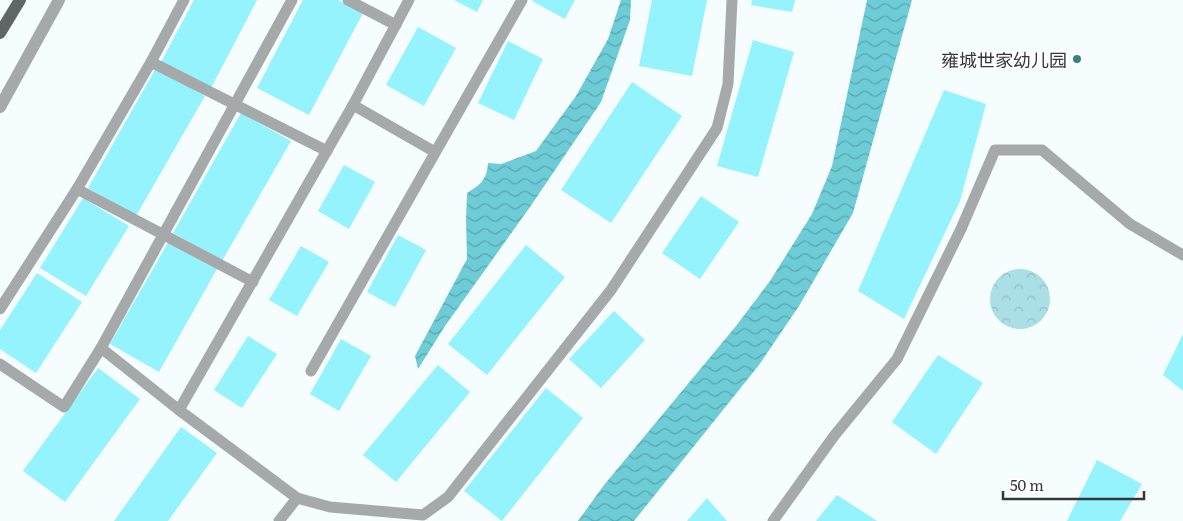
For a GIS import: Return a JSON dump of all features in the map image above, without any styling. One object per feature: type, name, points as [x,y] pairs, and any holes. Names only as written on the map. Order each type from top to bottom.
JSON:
[{"type":"main road","points":[[0,33],[20,0]]},
{"type":"street","points":[[0,107],[59,0]]},
{"type":"lane","points":[[0,310],[77,189],[151,62],[184,0]]},
{"type":"lane","points":[[0,364],[64,407],[101,348],[292,0]]},
{"type":"lane","points":[[348,0],[396,25]]},
{"type":"lane","points":[[179,410],[353,105],[409,0]]},
{"type":"lane","points":[[312,371],[522,0]]},
{"type":"lane","points":[[101,348],[179,410],[297,498],[330,507],[423,515],[448,498],[612,290],[717,128],[728,84],[732,0]]},
{"type":"lane","points":[[151,62],[326,151]]},
{"type":"lane","points":[[353,105],[436,152]]},
{"type":"lane","points":[[773,521],[834,436],[897,359],[963,223],[995,150],[1042,150],[1130,224],[1183,255]]},
{"type":"lane","points":[[77,189],[253,282]]},
{"type":"lane","points":[[279,521],[297,498]]},
{"type":"green space","points":[[1020,269],[1036,274],[1041,278],[1045,283],[1050,299],[1045,315],[1041,320],[1036,324],[1020,329],[1004,324],[999,320],[995,315],[990,299],[995,283],[999,278],[1004,274]]},
{"type":"water","points":[[621,0],[631,0],[630,20],[601,102],[530,207],[445,326],[418,369],[415,356],[467,259],[467,193],[482,181],[486,174],[488,163],[501,164],[536,151],[576,96],[608,39]]},
{"type":"water","points":[[867,0],[912,0],[853,213],[799,306],[759,365],[634,521],[578,521],[604,485],[736,326],[770,281],[812,214],[832,166]]},
{"type":"building","points":[[194,0],[257,0],[211,88],[161,62]]},
{"type":"building","points":[[303,0],[338,0],[363,13],[309,115],[257,88]]},
{"type":"building","points":[[454,0],[483,0],[477,12]]},
{"type":"building","points":[[533,0],[575,0],[565,19]]},
{"type":"building","points":[[652,0],[707,0],[692,76],[639,66]]},
{"type":"building","points":[[752,0],[795,0],[792,12],[751,5]]},
{"type":"building","points":[[418,27],[456,48],[424,106],[386,85]]},
{"type":"building","points":[[753,40],[794,52],[758,177],[717,166]]},
{"type":"building","points":[[508,41],[543,59],[514,120],[478,103]]},
{"type":"building","points":[[156,68],[205,96],[136,216],[88,188]]},
{"type":"building","points":[[632,82],[682,116],[611,223],[561,190]]},
{"type":"building","points":[[944,90],[986,104],[960,201],[904,319],[858,291]]},
{"type":"building","points":[[241,113],[291,141],[222,261],[173,233]]},
{"type":"building","points":[[344,165],[375,182],[349,229],[318,211]]},
{"type":"building","points":[[701,196],[739,222],[700,279],[662,253]]},
{"type":"building","points":[[83,198],[129,226],[86,296],[40,268]]},
{"type":"building","points":[[398,235],[426,250],[395,307],[367,292]]},
{"type":"building","points":[[169,241],[217,269],[159,372],[110,344]]},
{"type":"building","points":[[526,245],[565,277],[487,375],[448,344]]},
{"type":"building","points":[[301,246],[329,262],[297,316],[269,300]]},
{"type":"building","points":[[37,273],[82,302],[36,373],[0,349],[0,330]]},
{"type":"building","points":[[614,311],[645,340],[601,388],[569,359]]},
{"type":"building","points":[[1183,334],[1183,391],[1163,375]]},
{"type":"building","points":[[248,336],[277,354],[242,408],[214,390]]},
{"type":"building","points":[[341,339],[371,356],[339,411],[310,394]]},
{"type":"building","points":[[938,355],[983,383],[936,454],[892,422]]},
{"type":"building","points":[[438,365],[470,392],[396,482],[363,455]]},
{"type":"building","points":[[98,368],[140,399],[65,502],[23,471]]},
{"type":"building","points":[[546,388],[583,418],[502,521],[464,491]]},
{"type":"building","points":[[181,427],[217,453],[168,521],[114,521]]},
{"type":"building","points":[[1097,460],[1142,484],[1120,521],[1067,521]]},
{"type":"building","points":[[837,495],[877,521],[816,521]]},
{"type":"building","points":[[707,498],[727,521],[687,521]]},
{"type":"place","name":"雍城世家幼儿园","points":[[1077,59]]}]
